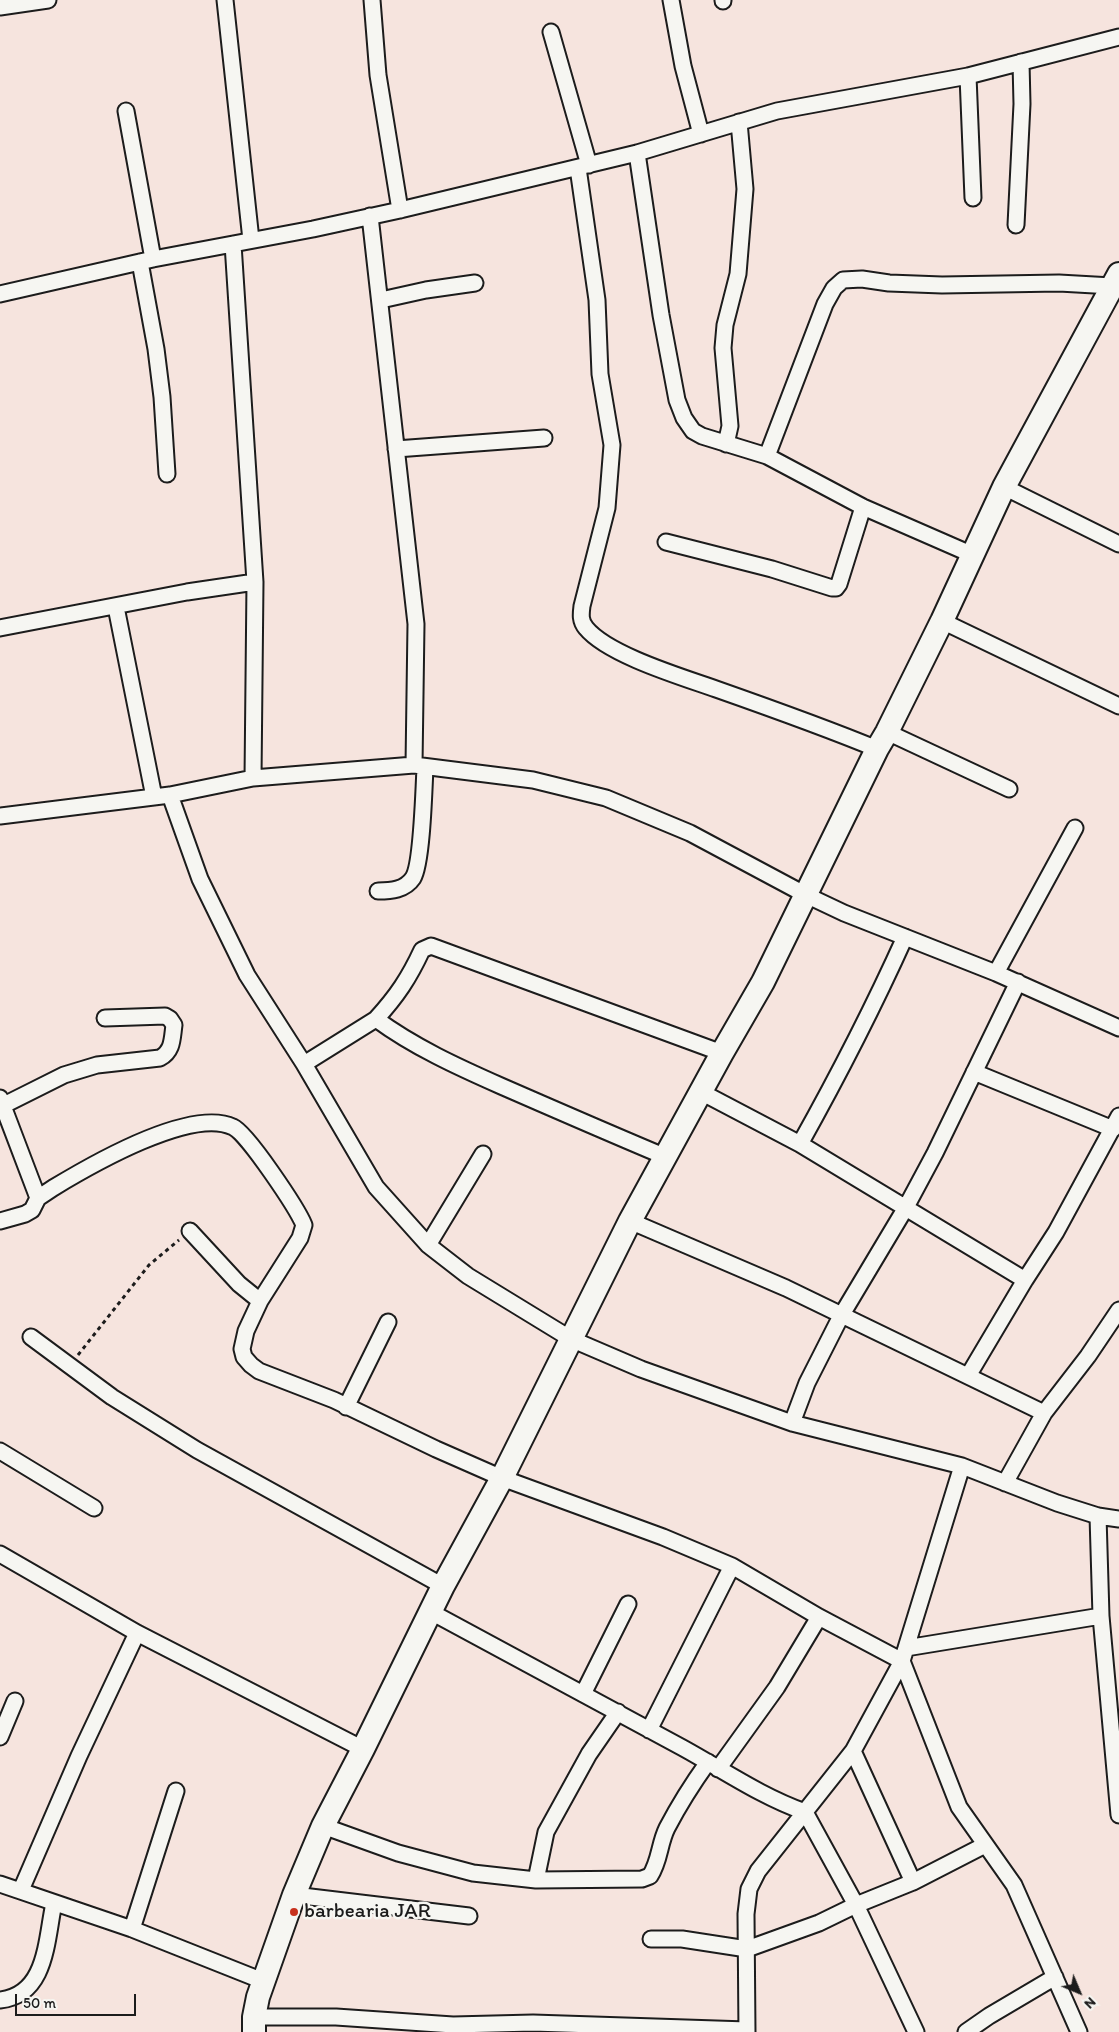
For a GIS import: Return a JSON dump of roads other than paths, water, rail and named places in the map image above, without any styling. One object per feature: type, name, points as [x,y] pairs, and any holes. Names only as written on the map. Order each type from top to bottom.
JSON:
[{"type":"street","points":[[0,7],[48,0]]},
{"type":"street","points":[[225,0],[251,240]]},
{"type":"street","points":[[372,0],[378,75],[400,210]]},
{"type":"street","points":[[671,0],[683,66],[701,134]]},
{"type":"street","points":[[552,32],[583,166],[597,300],[600,374],[612,445],[607,508],[582,606],[581,618],[584,626],[592,634],[625,654],[701,684],[827,728],[882,741],[1009,789]]},
{"type":"street","points":[[0,294],[147,261],[400,210],[637,153],[777,111],[968,76],[1119,37]]},
{"type":"street","points":[[1016,225],[1022,104],[1021,62]]},
{"type":"street","points":[[968,76],[973,198]]},
{"type":"street","points":[[126,111],[147,261],[162,397],[167,474]]},
{"type":"street","points":[[726,444],[730,426],[723,348],[725,325],[738,274],[745,189],[739,122]]},
{"type":"street","points":[[637,153],[661,315],[677,400],[684,418],[693,431],[702,436],[767,456],[863,507],[973,555]]},
{"type":"street","points":[[370,216],[416,624],[420,766],[418,860],[414,878],[406,886],[393,890],[378,891]]},
{"type":"street","points":[[233,244],[255,582],[253,778]]},
{"type":"street","points":[[767,456],[825,304],[834,288],[843,280],[942,285],[1115,280]]},
{"type":"street","points":[[962,1466],[904,1654],[853,1751],[758,1871],[749,1889],[746,1914],[747,2031],[533,2023],[453,2025],[336,2017],[254,2024],[263,1981],[294,1895],[322,1826],[363,1750],[444,1586],[502,1478],[630,1221],[722,1052],[763,982],[942,621],[1004,487],[1115,280]]},
{"type":"street","points":[[380,300],[426,290],[474,283]]},
{"type":"street","points":[[396,450],[544,438]]},
{"type":"street","points":[[1004,487],[1119,544]]},
{"type":"street","points":[[666,542],[772,569],[836,588],[863,507]]},
{"type":"street","points":[[0,628],[187,592],[255,582]]},
{"type":"street","points":[[116,606],[154,797]]},
{"type":"street","points":[[942,621],[1119,706]]},
{"type":"street","points":[[0,816],[170,795],[253,778],[420,766],[533,780],[606,798],[690,833],[806,896],[1018,982],[1119,1028]]},
{"type":"street","points":[[170,795],[200,879],[247,975],[304,1064],[376,1187],[428,1245],[468,1276],[571,1338],[641,1369],[792,1423],[962,1466],[1098,1516],[1119,1518]]},
{"type":"street","points":[[996,973],[1075,828]]},
{"type":"street","points":[[800,1144],[843,1067],[872,1009],[904,937]]},
{"type":"street","points":[[304,1064],[376,1019],[398,995],[410,977],[422,950],[431,946],[722,1052]]},
{"type":"street","points":[[792,1423],[807,1383],[841,1316],[905,1209],[935,1154],[1018,982]]},
{"type":"street","points":[[38,1198],[1,1103],[64,1075],[96,1065],[160,1058],[167,1054],[171,1046],[174,1025],[165,1016],[105,1018]]},
{"type":"street","points":[[376,1019],[407,1040],[463,1068],[666,1157]]},
{"type":"street","points":[[968,1376],[1056,1232],[1116,1123],[974,1072]]},
{"type":"street","points":[[701,1092],[800,1144],[1025,1280]]},
{"type":"street","points":[[0,1221],[25,1214],[32,1210],[38,1198],[65,1181],[159,1134],[188,1125],[217,1121],[235,1127],[248,1140],[298,1212],[304,1225],[297,1243],[260,1301],[246,1331],[242,1349],[244,1357],[259,1371],[346,1407],[502,1478],[663,1537],[732,1566],[819,1617],[904,1654],[1100,1616]]},
{"type":"street","points":[[428,1245],[483,1154]]},
{"type":"street","points":[[630,1221],[786,1288],[1044,1413]]},
{"type":"street","points":[[190,1231],[240,1284],[260,1301]]},
{"type":"street","points":[[1005,1483],[1044,1413],[1088,1356],[1119,1310]]},
{"type":"street","points":[[346,1407],[388,1322]]},
{"type":"street","points":[[30,1337],[112,1397],[197,1450],[444,1586]]},
{"type":"street","points":[[0,1451],[94,1508]]},
{"type":"street","points":[[1098,1516],[1100,1616],[1119,1815]]},
{"type":"street","points":[[0,1554],[137,1633],[363,1750]]},
{"type":"street","points":[[649,1730],[732,1566]]},
{"type":"street","points":[[583,1694],[628,1604]]},
{"type":"street","points":[[431,1612],[618,1712],[713,1766],[804,1812],[856,1905],[916,2032]]},
{"type":"street","points":[[322,1826],[398,1853],[473,1873],[536,1880],[642,1879],[650,1876],[656,1867],[666,1830],[691,1787],[713,1766],[778,1687],[819,1617]]},
{"type":"street","points":[[21,1890],[78,1756],[137,1633]]},
{"type":"street","points":[[904,1654],[959,1808],[1014,1885],[1079,2032]]},
{"type":"street","points":[[0,1737],[15,1701]]},
{"type":"street","points":[[536,1880],[546,1832],[585,1762],[618,1712]]},
{"type":"street","points":[[853,1751],[913,1882]]},
{"type":"street","points":[[132,1929],[176,1791]]},
{"type":"street","points":[[651,1939],[682,1940],[747,1949],[820,1923],[856,1905],[913,1882],[985,1844]]},
{"type":"street","points":[[0,1884],[132,1929],[263,1981]]},
{"type":"street","points":[[294,1895],[469,1916]]},
{"type":"street","points":[[0,2000],[11,1999],[24,1992],[35,1982],[41,1968],[54,1903]]},
{"type":"street","points":[[966,2032],[989,2016],[1055,1977]]},
{"type":"place","name":"barbearia JAR","points":[[294,1912]]}]
